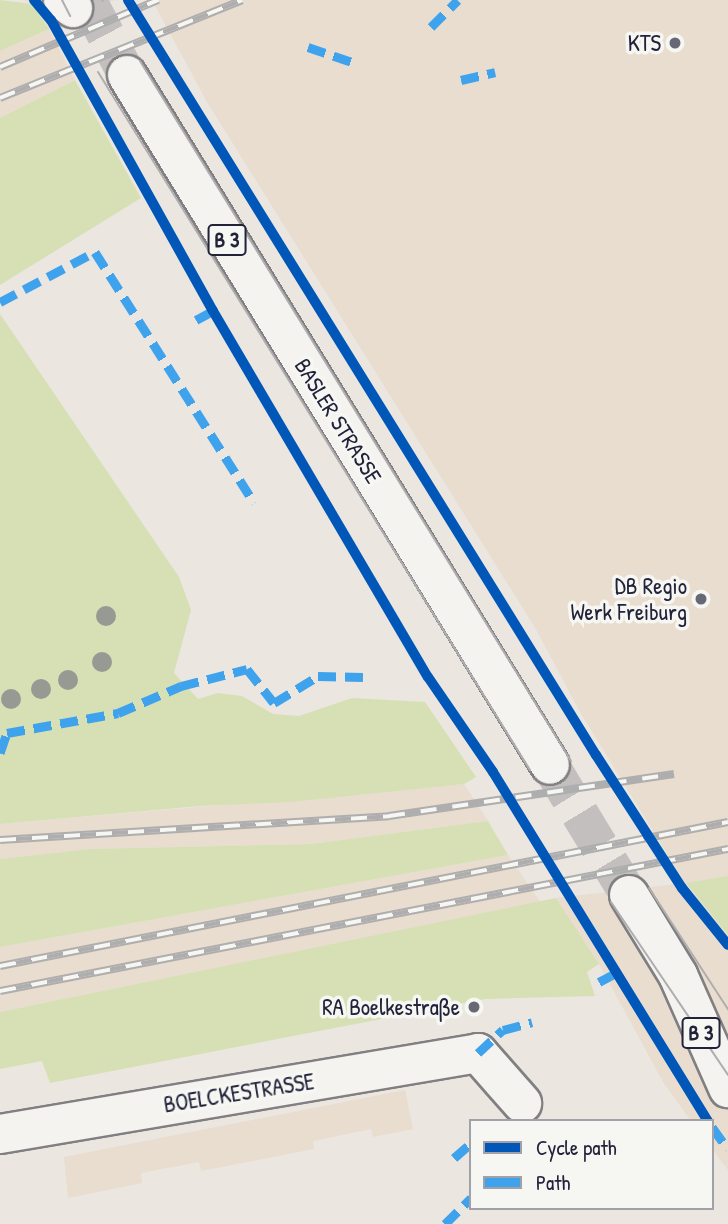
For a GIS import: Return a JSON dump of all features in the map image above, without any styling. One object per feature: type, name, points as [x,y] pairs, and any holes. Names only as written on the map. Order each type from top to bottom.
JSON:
[{"type":"main road","name":"BASLER STRASSE","points":[[127,75],[550,765]]},
{"type":"main road","name":"B 3","points":[[629,895],[678,975],[728,1088]]},
{"type":"main road","name":"B 3","points":[[678,975],[728,1022]]},
{"type":"main road","name":"BOELCKESTRASSE","points":[[0,1134],[478,1053],[522,1103]]},
{"type":"shaded area","points":[[23,0],[115,0],[49,29],[33,4]]},
{"type":"shaded area","points":[[152,0],[728,0],[728,876],[686,884],[728,935],[728,1170],[714,1152],[714,1119],[690,1119],[663,1082],[599,964],[556,898],[685,883],[580,712],[537,631],[207,102]]},
{"type":"shaded area","points":[[49,29],[75,80],[0,118],[0,51]]},
{"type":"shaded area","points":[[464,784],[488,821],[311,844],[89,849],[0,859],[0,824]]},
{"type":"shaded area","points":[[508,855],[540,902],[0,1012],[0,947]]},
{"type":"shaded area","points":[[405,1090],[413,1129],[373,1137],[371,1129],[313,1141],[314,1149],[201,1171],[199,1162],[141,1173],[142,1183],[68,1198],[64,1157]]},
{"type":"green space","points":[[0,0],[32,4],[49,29],[0,51]]},
{"type":"green space","points":[[75,80],[141,198],[0,285],[0,118]]},
{"type":"green space","points":[[0,314],[179,577],[191,610],[174,673],[198,699],[218,693],[242,696],[273,714],[299,716],[352,698],[425,702],[476,777],[464,784],[290,802],[200,806],[0,824]]},
{"type":"green space","points":[[488,821],[508,855],[0,947],[0,859],[89,849],[311,844]]},
{"type":"green space","points":[[728,876],[728,935],[686,883]]},
{"type":"green space","points":[[556,898],[599,964],[587,972],[595,996],[485,999],[50,1083],[42,1061],[0,1069],[0,1012]]},
{"type":"tunnel","points":[[88,1],[127,75]]},
{"type":"tunnel","points":[[550,765],[629,895]]},
{"type":"tram line","points":[[62,0],[70,16]]},
{"type":"tram line","points":[[140,61],[571,761]]},
{"type":"tram line","points":[[98,72],[530,770]]},
{"type":"tram line","points":[[649,888],[728,1009]]},
{"type":"tram line","points":[[611,902],[728,1075]]},
{"type":"railway","points":[[0,67],[158,0]]},
{"type":"railway","points":[[0,98],[242,0]]},
{"type":"railway","points":[[0,840],[389,816],[674,774]]},
{"type":"railway","points":[[0,966],[728,822]]},
{"type":"railway","points":[[0,991],[728,849]]},
{"type":"marked path","points":[[431,27],[458,0]]},
{"type":"marked path","points":[[308,47],[355,63]]},
{"type":"marked path","points":[[461,80],[495,72]]},
{"type":"marked path","points":[[0,302],[95,252],[254,503]]},
{"type":"marked path","points":[[196,320],[213,311]]},
{"type":"marked path","points":[[0,753],[7,733],[118,713],[181,686],[247,669],[274,703],[318,676],[363,677]]},
{"type":"marked path","points":[[599,982],[618,972]]},
{"type":"marked path","points":[[478,1053],[503,1030],[532,1022]]},
{"type":"marked path","points":[[714,1130],[728,1149]]},
{"type":"marked path","points":[[454,1158],[469,1145]]},
{"type":"marked path","points":[[445,1224],[469,1200]]},
{"type":"cycle path","points":[[34,0],[51,20],[213,311],[428,677],[493,772],[707,1119]]},
{"type":"cycle path","points":[[128,0],[596,755],[682,888],[728,945]]},
{"type":"place","name":"KTS","points":[[675,43]]},
{"type":"place","name":"DB Regio Werk Freiburg","points":[[701,599]]},
{"type":"place","name":"RA Boelkestraße","points":[[474,1007]]}]
